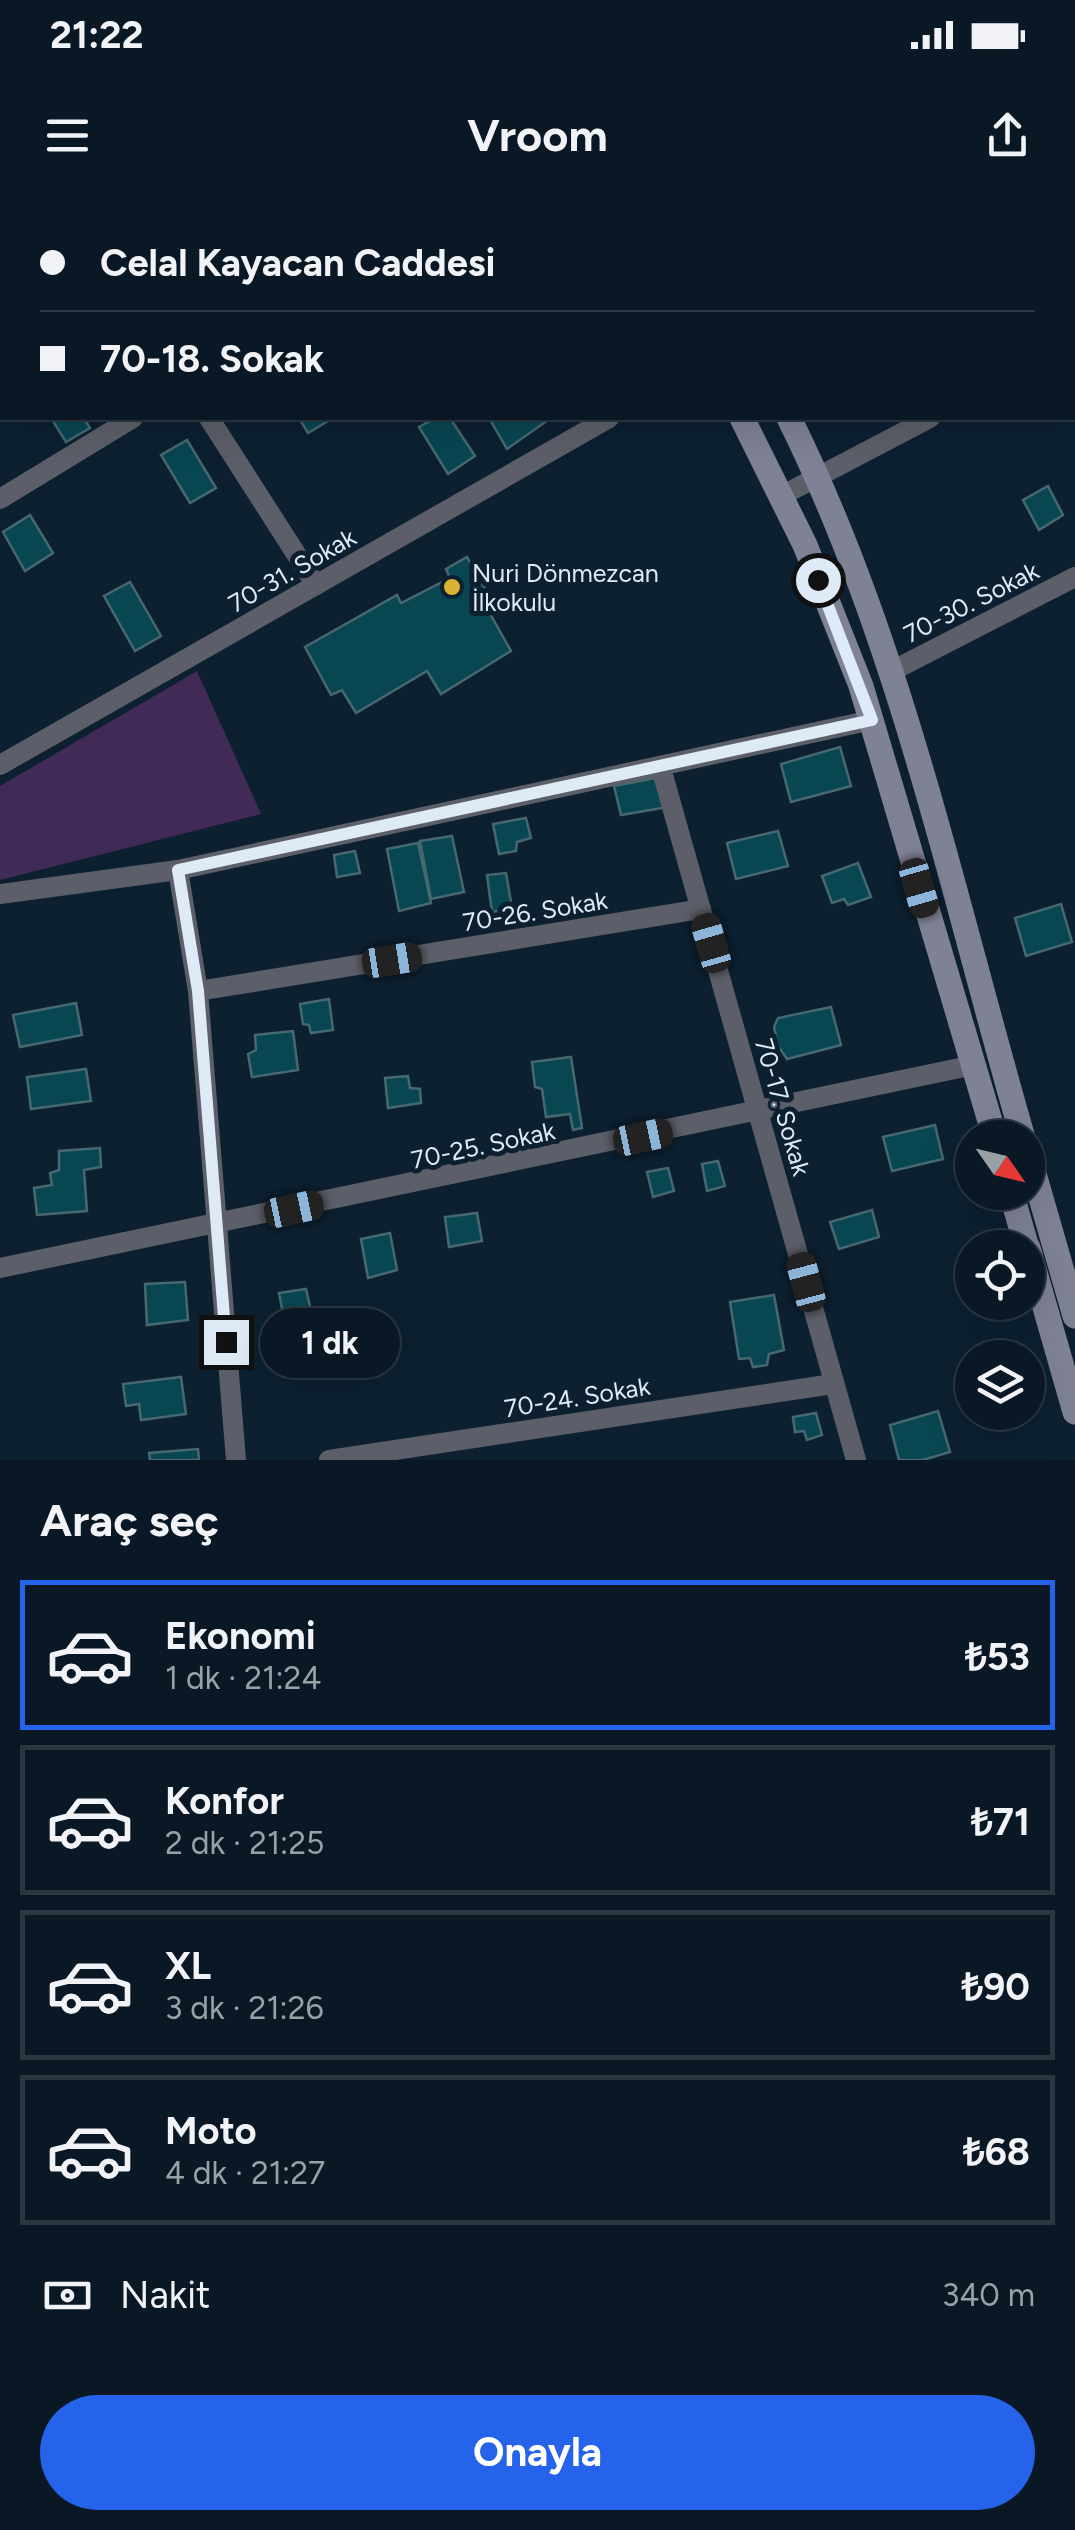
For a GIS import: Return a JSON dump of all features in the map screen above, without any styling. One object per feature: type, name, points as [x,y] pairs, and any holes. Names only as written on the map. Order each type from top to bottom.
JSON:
[{"type":"street","points":[[0,499],[131,420]]},
{"type":"street","points":[[210,420],[316,585]]},
{"type":"street","name":"70-31. Sokak","points":[[0,765],[605,420]]},
{"type":"street","points":[[743,420],[805,545],[872,720],[938,955],[991,1120]]},
{"type":"street","points":[[789,420],[818,477],[890,672],[1018,1120]]},
{"type":"street","points":[[781,496],[926,420]]},
{"type":"street","name":"70-30. Sokak","points":[[890,672],[1075,578]]},
{"type":"street","points":[[0,894],[178,870],[872,720]]},
{"type":"street","name":"70-17. Sokak","points":[[661,768],[856,1460]]},
{"type":"street","points":[[178,870],[198,991],[236,1460]]},
{"type":"street","name":"70-26. Sokak","points":[[198,991],[701,909]]},
{"type":"street","name":"70-25. Sokak","points":[[0,1268],[760,1113],[974,1065]]},
{"type":"street","points":[[1044,1210],[1075,1316]]},
{"type":"street","points":[[1045,1310],[1075,1412]]},
{"type":"street","name":"70-24. Sokak","points":[[328,1460],[833,1384]]},
{"type":"shaded area","points":[[197,671],[261,814],[0,880],[0,786]]},
{"type":"building","points":[[52,420],[85,420],[90,428],[66,442]]},
{"type":"building","points":[[300,420],[330,420],[308,433]]},
{"type":"building","points":[[432,420],[451,420],[475,456],[448,474],[419,427]]},
{"type":"building","points":[[490,420],[548,420],[507,449]]},
{"type":"building","points":[[187,440],[216,488],[190,503],[161,455]]},
{"type":"building","points":[[1048,486],[1063,515],[1039,530],[1023,500]]},
{"type":"building","points":[[30,515],[53,553],[25,571],[3,532]]},
{"type":"building","points":[[467,557],[495,606],[488,610],[511,651],[441,694],[427,671],[356,713],[342,690],[331,695],[305,647],[397,595],[401,603],[450,578],[446,569]]},
{"type":"building","points":[[130,582],[161,636],[135,651],[104,596]]},
{"type":"building","points":[[840,747],[851,786],[791,802],[781,764]]},
{"type":"building","points":[[661,777],[668,807],[621,815],[614,786]]},
{"type":"building","points":[[526,818],[531,838],[517,842],[516,851],[499,854],[493,824]]},
{"type":"building","points":[[778,831],[788,866],[736,879],[727,843]]},
{"type":"building","points":[[452,836],[464,892],[431,899],[420,841]]},
{"type":"building","points":[[418,843],[431,903],[399,911],[387,849]]},
{"type":"building","points":[[355,851],[360,873],[337,877],[334,855]]},
{"type":"building","points":[[858,863],[871,897],[848,905],[844,899],[832,903],[822,876]]},
{"type":"building","points":[[506,873],[512,908],[492,912],[487,875]]},
{"type":"building","points":[[1061,904],[1072,942],[1026,956],[1015,918]]},
{"type":"building","points":[[329,999],[333,1030],[311,1033],[309,1025],[303,1024],[300,1004]]},
{"type":"building","points":[[76,1003],[82,1035],[20,1047],[13,1015]]},
{"type":"building","points":[[831,1007],[841,1045],[787,1059],[778,1046],[774,1027],[778,1018]]},
{"type":"building","points":[[293,1031],[298,1070],[252,1077],[248,1054],[256,1050],[255,1035]]},
{"type":"building","points":[[571,1057],[582,1128],[573,1130],[570,1114],[546,1117],[542,1089],[535,1087],[532,1062]]},
{"type":"building","points":[[86,1069],[91,1101],[31,1109],[27,1077]]},
{"type":"building","points":[[408,1076],[410,1088],[420,1089],[421,1103],[388,1108],[385,1078]]},
{"type":"building","points":[[935,1125],[943,1159],[892,1171],[883,1137]]},
{"type":"building","points":[[100,1148],[101,1167],[84,1170],[87,1211],[37,1215],[34,1188],[52,1185],[50,1173],[59,1170],[59,1151]]},
{"type":"building","points":[[718,1161],[725,1186],[707,1191],[702,1164]]},
{"type":"building","points":[[668,1168],[674,1191],[653,1197],[647,1172]]},
{"type":"building","points":[[872,1210],[879,1237],[839,1249],[830,1222]]},
{"type":"building","points":[[477,1213],[482,1241],[449,1247],[445,1217]]},
{"type":"building","points":[[390,1233],[397,1270],[368,1278],[361,1239]]},
{"type":"building","points":[[185,1282],[188,1320],[147,1325],[145,1284]]},
{"type":"building","points":[[306,1289],[315,1328],[287,1335],[279,1293]]},
{"type":"building","points":[[774,1295],[784,1350],[769,1354],[767,1365],[753,1367],[750,1358],[739,1359],[730,1302]]},
{"type":"building","points":[[344,1335],[350,1361],[343,1371],[325,1373],[321,1339]]},
{"type":"building","points":[[181,1377],[186,1414],[141,1420],[139,1404],[126,1406],[123,1384]]},
{"type":"building","points":[[938,1411],[950,1452],[923,1460],[899,1460],[890,1425]]},
{"type":"building","points":[[816,1413],[822,1435],[807,1440],[804,1431],[795,1432],[793,1417]]},
{"type":"building","points":[[198,1449],[199,1460],[150,1460],[149,1453]]},
{"type":"place","name":"Nuri Dönmezcan İlkokulu","points":[[452,587]]},
{"type":"route","points":[[226,1342],[198,991],[178,870],[872,720],[818,580]]}]
